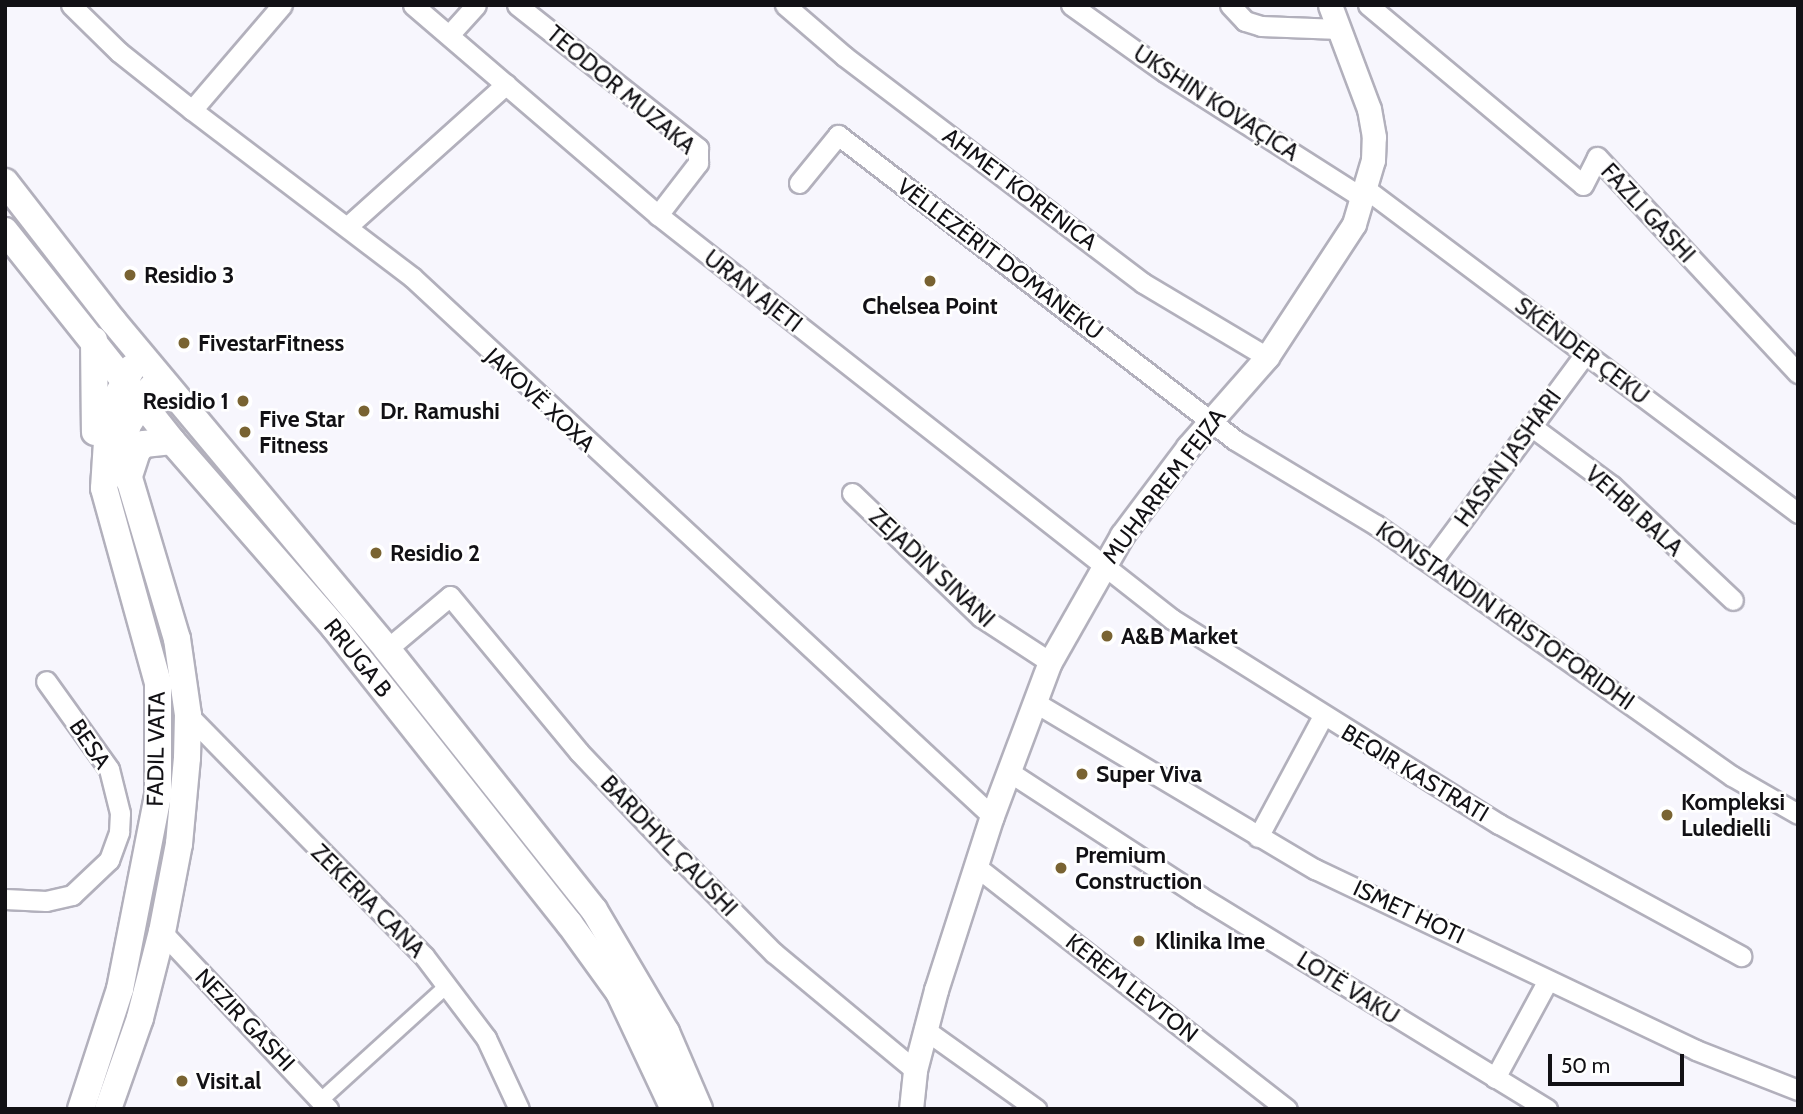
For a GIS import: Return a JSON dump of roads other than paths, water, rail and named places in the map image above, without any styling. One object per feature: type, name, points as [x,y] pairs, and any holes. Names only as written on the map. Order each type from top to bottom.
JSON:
[{"type":"main road","points":[[5,182],[141,354]]},
{"type":"main road","name":"RRUGA B","points":[[5,231],[172,441],[335,628],[569,923],[618,992],[674,1109]]},
{"type":"main road","points":[[94,341],[96,458],[116,486],[136,451],[153,441],[172,441]]},
{"type":"main road","name":"RRUGA B","points":[[141,354],[387,649],[618,945],[666,1032],[699,1109]]},
{"type":"main road","name":"FADIL VATA","points":[[81,1109],[104,1048],[135,923],[152,835],[160,756],[156,671],[104,435],[109,411],[141,354]]},
{"type":"main road","name":"FADIL VATA","points":[[108,1109],[128,1056],[162,932],[180,832],[188,715],[166,598],[116,486],[127,426],[159,377]]},
{"type":"street","points":[[191,110],[282,5]]},
{"type":"street","name":"URAN AJETI","points":[[413,5],[658,215],[1104,564]]},
{"type":"street","points":[[449,36],[476,5]]},
{"type":"street","name":"TEODOR MUZAKA","points":[[517,5],[698,148],[698,163],[658,215]]},
{"type":"street","name":"AHMET KORENICA","points":[[785,5],[844,56],[1143,283],[1266,357]]},
{"type":"street","name":"UKSHIN KOVAÇICA","points":[[1071,5],[1166,72],[1365,193]]},
{"type":"street","points":[[1230,5],[1245,21],[1261,26],[1339,29]]},
{"type":"street","name":"MUHARREM FEJZA","points":[[911,1109],[915,1070],[924,1029],[978,868],[992,816],[1012,773],[1050,662],[1104,564],[1211,420],[1266,357],[1342,245],[1365,193],[1374,137],[1369,108],[1330,5]]},
{"type":"street","name":"FAZLI GASHI","points":[[1368,5],[1583,185],[1597,158],[1798,373]]},
{"type":"street","name":"JAKOVË XOXA","points":[[77,7],[191,110],[349,225],[412,277],[992,816]]},
{"type":"street","points":[[349,225],[506,84]]},
{"type":"street","name":"VËLLEZËRIT DOMANEKU","points":[[799,183],[838,135],[1211,420]]},
{"type":"street","name":"SKËNDER ÇEKU","points":[[1365,193],[1798,513]]},
{"type":"street","name":"HASAN JASHARI","points":[[1431,562],[1585,354]]},
{"type":"street","name":"KONSTANDIN KRISTOFORIDHI","points":[[1211,420],[1431,562],[1732,776],[1798,814]]},
{"type":"street","name":"VEHBI BALA","points":[[1531,426],[1612,485],[1733,600]]},
{"type":"street","name":"ZEJADIN SINANI","points":[[852,493],[981,617],[1050,662]]},
{"type":"street","name":"BEQIR KASTRATI","points":[[1104,564],[1172,619],[1323,716],[1499,824],[1741,956]]},
{"type":"street","name":"BARDHYL ÇAUSHI","points":[[387,649],[450,596],[579,752],[670,848],[774,953],[915,1070]]},
{"type":"street","name":"BESA","points":[[5,899],[46,901],[72,895],[109,860],[119,832],[120,813],[110,769],[46,681]]},
{"type":"street","name":"ISMET HOTI","points":[[1036,703],[1258,836],[1696,1050],[1798,1090]]},
{"type":"street","name":"ZEKERIA CANA","points":[[188,715],[448,985],[496,1056],[519,1109]]},
{"type":"street","points":[[1258,836],[1323,716]]},
{"type":"street","name":"LOTË VAKU","points":[[1012,773],[1201,897],[1547,1109]]},
{"type":"street","name":"KEREM LEVTON","points":[[978,868],[1287,1109]]},
{"type":"street","name":"NEZIR GASHI","points":[[162,932],[325,1105]]},
{"type":"street","points":[[1495,1078],[1548,980]]},
{"type":"street","points":[[325,1105],[448,985]]},
{"type":"street","points":[[924,1029],[1036,1109]]},
{"type":"place","name":"Residio 3","points":[[130,275]]},
{"type":"place","name":"Chelsea Point","points":[[930,281]]},
{"type":"place","name":"FivestarFitness","points":[[184,343]]},
{"type":"place","name":"Residio 1","points":[[243,401]]},
{"type":"place","name":"Dr. Ramushi","points":[[364,411]]},
{"type":"place","name":"Five Star Fitness","points":[[245,432]]},
{"type":"place","name":"Residio 2","points":[[376,553]]},
{"type":"place","name":"A&B Market","points":[[1107,636]]},
{"type":"place","name":"Super Viva","points":[[1082,774]]},
{"type":"place","name":"Kompleksi Luledielli","points":[[1667,815]]},
{"type":"place","name":"Premium Construction","points":[[1061,868]]},
{"type":"place","name":"Klinika Ime","points":[[1139,941]]},
{"type":"place","name":"Visit.al","points":[[182,1081]]}]
